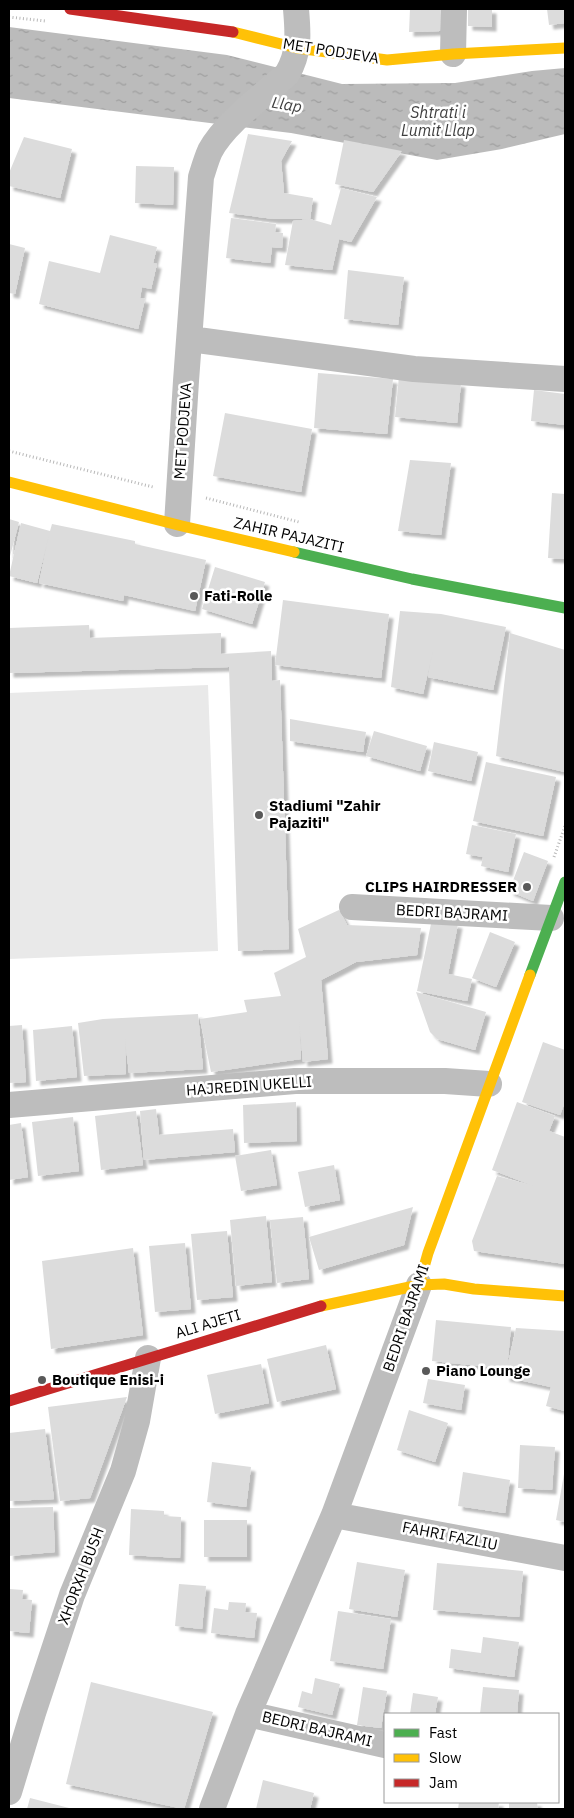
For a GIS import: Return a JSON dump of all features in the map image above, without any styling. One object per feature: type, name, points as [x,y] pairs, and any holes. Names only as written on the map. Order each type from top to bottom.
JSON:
[{"type":"main road","name":"MET PODJEVA","points":[[70,9],[242,33],[297,48],[387,60],[453,54],[565,48]]},
{"type":"main road","name":"ZAHIR PAJAZITI","points":[[9,482],[177,524],[412,579],[565,608]]},
{"type":"main road","name":"BEDRI BAJRAMI","points":[[419,1285],[428,1253],[489,1084],[565,882]]},
{"type":"main road","name":"ALI AJETI","points":[[9,1401],[312,1308],[419,1285],[444,1284],[565,1296]]},
{"type":"street","points":[[296,9],[297,48]]},
{"type":"street","points":[[453,54],[454,9]]},
{"type":"street","name":"MET PODJEVA","points":[[177,524],[201,177],[210,150],[220,136],[287,74],[293,64],[297,48]]},
{"type":"street","points":[[190,339],[414,369],[565,378]]},
{"type":"street","name":"BEDRI BAJRAMI","points":[[352,907],[551,918]]},
{"type":"street","name":"HAJREDIN UKELLI","points":[[9,1105],[295,1081],[445,1081],[489,1084]]},
{"type":"street","name":"BEDRI BAJRAMI","points":[[212,1809],[248,1714],[334,1514],[419,1285]]},
{"type":"street","name":"XHORXH BUSH","points":[[9,1792],[72,1595],[123,1470],[137,1421],[148,1358]]},
{"type":"street","name":"FAHRI FAZLIU","points":[[334,1514],[565,1558]]},
{"type":"street","name":"BEDRI BAJRAMI","points":[[248,1714],[384,1745]]},
{"type":"path","points":[[9,450],[179,493],[197,495],[302,523]]},
{"type":"path","points":[[552,863],[565,826]]},
{"type":"shaded area","points":[[208,685],[218,951],[9,959],[9,693]]},
{"type":"water","name":"Shtrati i Lumit Llap","points":[[9,27],[227,55],[342,84],[455,83],[565,68],[565,134],[502,149],[437,160],[291,133],[9,98]]},
{"type":"building","points":[[410,9],[441,9],[440,31],[409,32]]},
{"type":"building","points":[[468,9],[492,9],[492,27],[468,26]]},
{"type":"building","points":[[547,9],[565,9],[565,23],[549,25]]},
{"type":"building","points":[[248,134],[292,141],[281,161],[284,193],[313,198],[310,219],[274,219],[229,213]]},
{"type":"building","points":[[24,137],[72,149],[60,198],[9,186],[9,173]]},
{"type":"building","points":[[344,140],[402,151],[373,192],[335,184]]},
{"type":"building","points":[[136,166],[174,167],[173,205],[135,203]]},
{"type":"building","points":[[341,188],[377,197],[351,242],[339,239],[332,270],[285,265],[293,221],[310,219],[331,225]]},
{"type":"building","points":[[231,218],[276,224],[275,232],[283,233],[282,248],[272,247],[270,263],[226,258]]},
{"type":"building","points":[[110,235],[157,247],[153,263],[157,264],[151,289],[142,287],[140,298],[145,299],[138,329],[39,304],[49,261],[100,273]]},
{"type":"building","points":[[9,244],[25,248],[15,294],[9,293]]},
{"type":"building","points":[[348,270],[404,277],[398,325],[344,319]]},
{"type":"building","points":[[318,373],[393,379],[387,434],[314,428]]},
{"type":"building","points":[[399,376],[461,383],[457,423],[395,417]]},
{"type":"building","points":[[534,390],[565,394],[565,425],[531,421]]},
{"type":"building","points":[[225,413],[312,429],[301,492],[213,476]]},
{"type":"building","points":[[410,460],[451,463],[441,535],[398,531]]},
{"type":"building","points":[[552,493],[565,494],[565,559],[548,558]]},
{"type":"building","points":[[9,519],[19,522],[9,560]]},
{"type":"building","points":[[21,523],[50,531],[52,524],[135,541],[135,544],[206,560],[195,611],[124,595],[123,601],[39,583],[49,535],[37,583],[9,576]]},
{"type":"building","points":[[215,567],[265,582],[252,624],[202,609]]},
{"type":"building","points":[[283,600],[389,614],[381,678],[275,665]]},
{"type":"building","points":[[400,611],[441,614],[506,627],[493,690],[428,677],[433,650],[423,694],[391,687]]},
{"type":"building","name":"Stadiumi \"Zahir Pajaziti\"","points":[[89,625],[90,638],[221,633],[221,654],[271,651],[272,681],[280,680],[289,949],[238,951],[229,667],[9,673],[9,628]]},
{"type":"building","points":[[510,633],[565,650],[565,772],[496,756]]},
{"type":"building","points":[[290,719],[366,732],[363,752],[290,741]]},
{"type":"building","points":[[374,731],[427,746],[420,771],[366,756]]},
{"type":"building","points":[[434,742],[478,752],[471,781],[428,771]]},
{"type":"building","points":[[486,762],[556,777],[543,836],[473,821]]},
{"type":"building","points":[[472,825],[516,834],[508,872],[481,866],[483,857],[466,854]]},
{"type":"building","points":[[524,852],[548,861],[533,901],[509,891]]},
{"type":"building","points":[[339,910],[347,925],[421,928],[417,955],[356,962],[321,980],[328,1059],[303,1062],[299,1019],[301,1059],[211,1072],[200,1019],[247,1012],[244,1000],[281,996],[274,973],[306,957],[298,929]]},
{"type":"building","points":[[432,919],[458,924],[448,974],[472,979],[467,1001],[417,991]]},
{"type":"building","points":[[490,932],[515,942],[496,987],[472,978]]},
{"type":"building","points":[[416,992],[486,1012],[475,1050],[437,1039],[430,1032]]},
{"type":"building","points":[[198,1014],[203,1069],[129,1073],[125,1039],[126,1074],[84,1076],[78,1023],[103,1019]]},
{"type":"building","points":[[22,1025],[26,1082],[9,1083],[9,1026]]},
{"type":"building","points":[[72,1026],[77,1077],[36,1081],[33,1030]]},
{"type":"building","points":[[543,1042],[565,1050],[565,1102],[560,1115],[522,1102]]},
{"type":"building","points":[[296,1102],[297,1141],[244,1143],[243,1105]]},
{"type":"building","points":[[517,1102],[555,1116],[549,1131],[565,1137],[565,1264],[474,1251],[472,1241],[497,1176],[534,1186],[492,1170]]},
{"type":"building","points":[[156,1109],[159,1135],[233,1129],[235,1152],[144,1160],[140,1111]]},
{"type":"building","points":[[136,1111],[143,1165],[101,1170],[95,1116]]},
{"type":"building","points":[[73,1117],[79,1171],[38,1176],[32,1122]]},
{"type":"building","points":[[21,1123],[28,1177],[9,1180],[9,1125]]},
{"type":"building","points":[[271,1150],[277,1185],[241,1191],[235,1156]]},
{"type":"building","points":[[334,1165],[340,1200],[305,1207],[298,1172]]},
{"type":"building","points":[[413,1207],[404,1245],[319,1270],[309,1237]]},
{"type":"building","points":[[266,1216],[272,1282],[236,1286],[230,1220]]},
{"type":"building","points":[[303,1217],[309,1279],[277,1283],[270,1220]]},
{"type":"building","points":[[227,1231],[233,1297],[197,1300],[191,1234]]},
{"type":"building","points":[[185,1243],[191,1309],[155,1312],[149,1246]]},
{"type":"building","points":[[133,1248],[143,1335],[51,1349],[42,1261]]},
{"type":"building","points":[[436,1320],[511,1327],[507,1369],[432,1361]]},
{"type":"building","points":[[516,1328],[565,1331],[565,1411],[546,1406],[551,1387],[505,1377]]},
{"type":"building","points":[[326,1345],[336,1389],[277,1402],[267,1359]]},
{"type":"building","points":[[261,1364],[269,1403],[215,1414],[207,1375]]},
{"type":"building","points":[[428,1379],[465,1385],[461,1410],[423,1403]]},
{"type":"building","points":[[127,1397],[90,1498],[60,1501],[48,1407]]},
{"type":"building","points":[[409,1410],[448,1423],[435,1462],[397,1450]]},
{"type":"building","points":[[45,1429],[54,1499],[9,1501],[9,1433]]},
{"type":"building","points":[[520,1445],[555,1447],[552,1490],[518,1488]]},
{"type":"building","points":[[212,1462],[251,1467],[246,1507],[207,1502]]},
{"type":"building","points":[[463,1472],[510,1480],[505,1513],[458,1506]]},
{"type":"building","points":[[565,1474],[565,1522],[556,1520]]},
{"type":"building","points":[[53,1507],[55,1552],[9,1556],[9,1508]]},
{"type":"building","points":[[131,1509],[164,1511],[164,1516],[181,1517],[180,1558],[129,1555]]},
{"type":"building","points":[[204,1520],[247,1520],[247,1557],[204,1557]]},
{"type":"building","points":[[357,1562],[405,1570],[397,1617],[349,1609]]},
{"type":"building","points":[[437,1563],[523,1571],[519,1617],[433,1610]]},
{"type":"building","points":[[179,1584],[206,1586],[202,1629],[175,1626]]},
{"type":"building","points":[[9,1589],[23,1590],[22,1599],[32,1600],[29,1633],[9,1631]]},
{"type":"building","points":[[229,1602],[246,1603],[245,1612],[257,1613],[254,1638],[211,1633],[214,1608],[228,1610]]},
{"type":"building","points":[[338,1611],[391,1619],[383,1669],[330,1661]]},
{"type":"building","points":[[483,1637],[519,1642],[514,1677],[449,1668],[451,1649],[481,1653]]},
{"type":"building","points":[[315,1678],[340,1684],[332,1715],[298,1707],[302,1691],[312,1694]]},
{"type":"building","points":[[91,1682],[213,1712],[184,1809],[66,1784]]},
{"type":"building","points":[[363,1687],[387,1691],[381,1728],[357,1725]]},
{"type":"building","points":[[483,1687],[519,1690],[517,1713],[480,1713]]},
{"type":"building","points":[[413,1693],[438,1697],[435,1713],[410,1713]]},
{"type":"building","points":[[263,1780],[314,1793],[310,1809],[256,1809]]},
{"type":"building","points":[[30,1798],[73,1809],[27,1809]]},
{"type":"building","points":[[459,1803],[499,1803],[498,1809],[458,1809]]},
{"type":"building","points":[[509,1803],[537,1803],[538,1809],[509,1809]]},
{"type":"traffic: fast","points":[[294,552],[412,579],[565,608]]},
{"type":"traffic: fast","points":[[530,975],[565,882]]},
{"type":"traffic: slow","points":[[233,32],[297,48],[387,60],[453,54],[565,48]]},
{"type":"traffic: slow","points":[[9,482],[294,552]]},
{"type":"traffic: slow","points":[[419,1285],[428,1253],[530,975]]},
{"type":"traffic: slow","points":[[321,1306],[419,1285],[444,1284],[474,1289],[565,1296]]},
{"type":"traffic: jam","points":[[70,9],[233,32]]},
{"type":"traffic: jam","points":[[9,1401],[321,1306]]},
{"type":"place","name":"Fati-Rolle","points":[[194,596]]},
{"type":"place","name":"Stadiumi \"Zahir Pajaziti\"","points":[[259,815]]},
{"type":"place","name":"CLIPS HAIRDRESSER","points":[[527,887]]},
{"type":"place","name":"Piano Lounge","points":[[426,1371]]},
{"type":"place","name":"Boutique Enisi-i","points":[[42,1380]]},
{"type":"water label","name":"Llap","points":[[287,104]]}]
